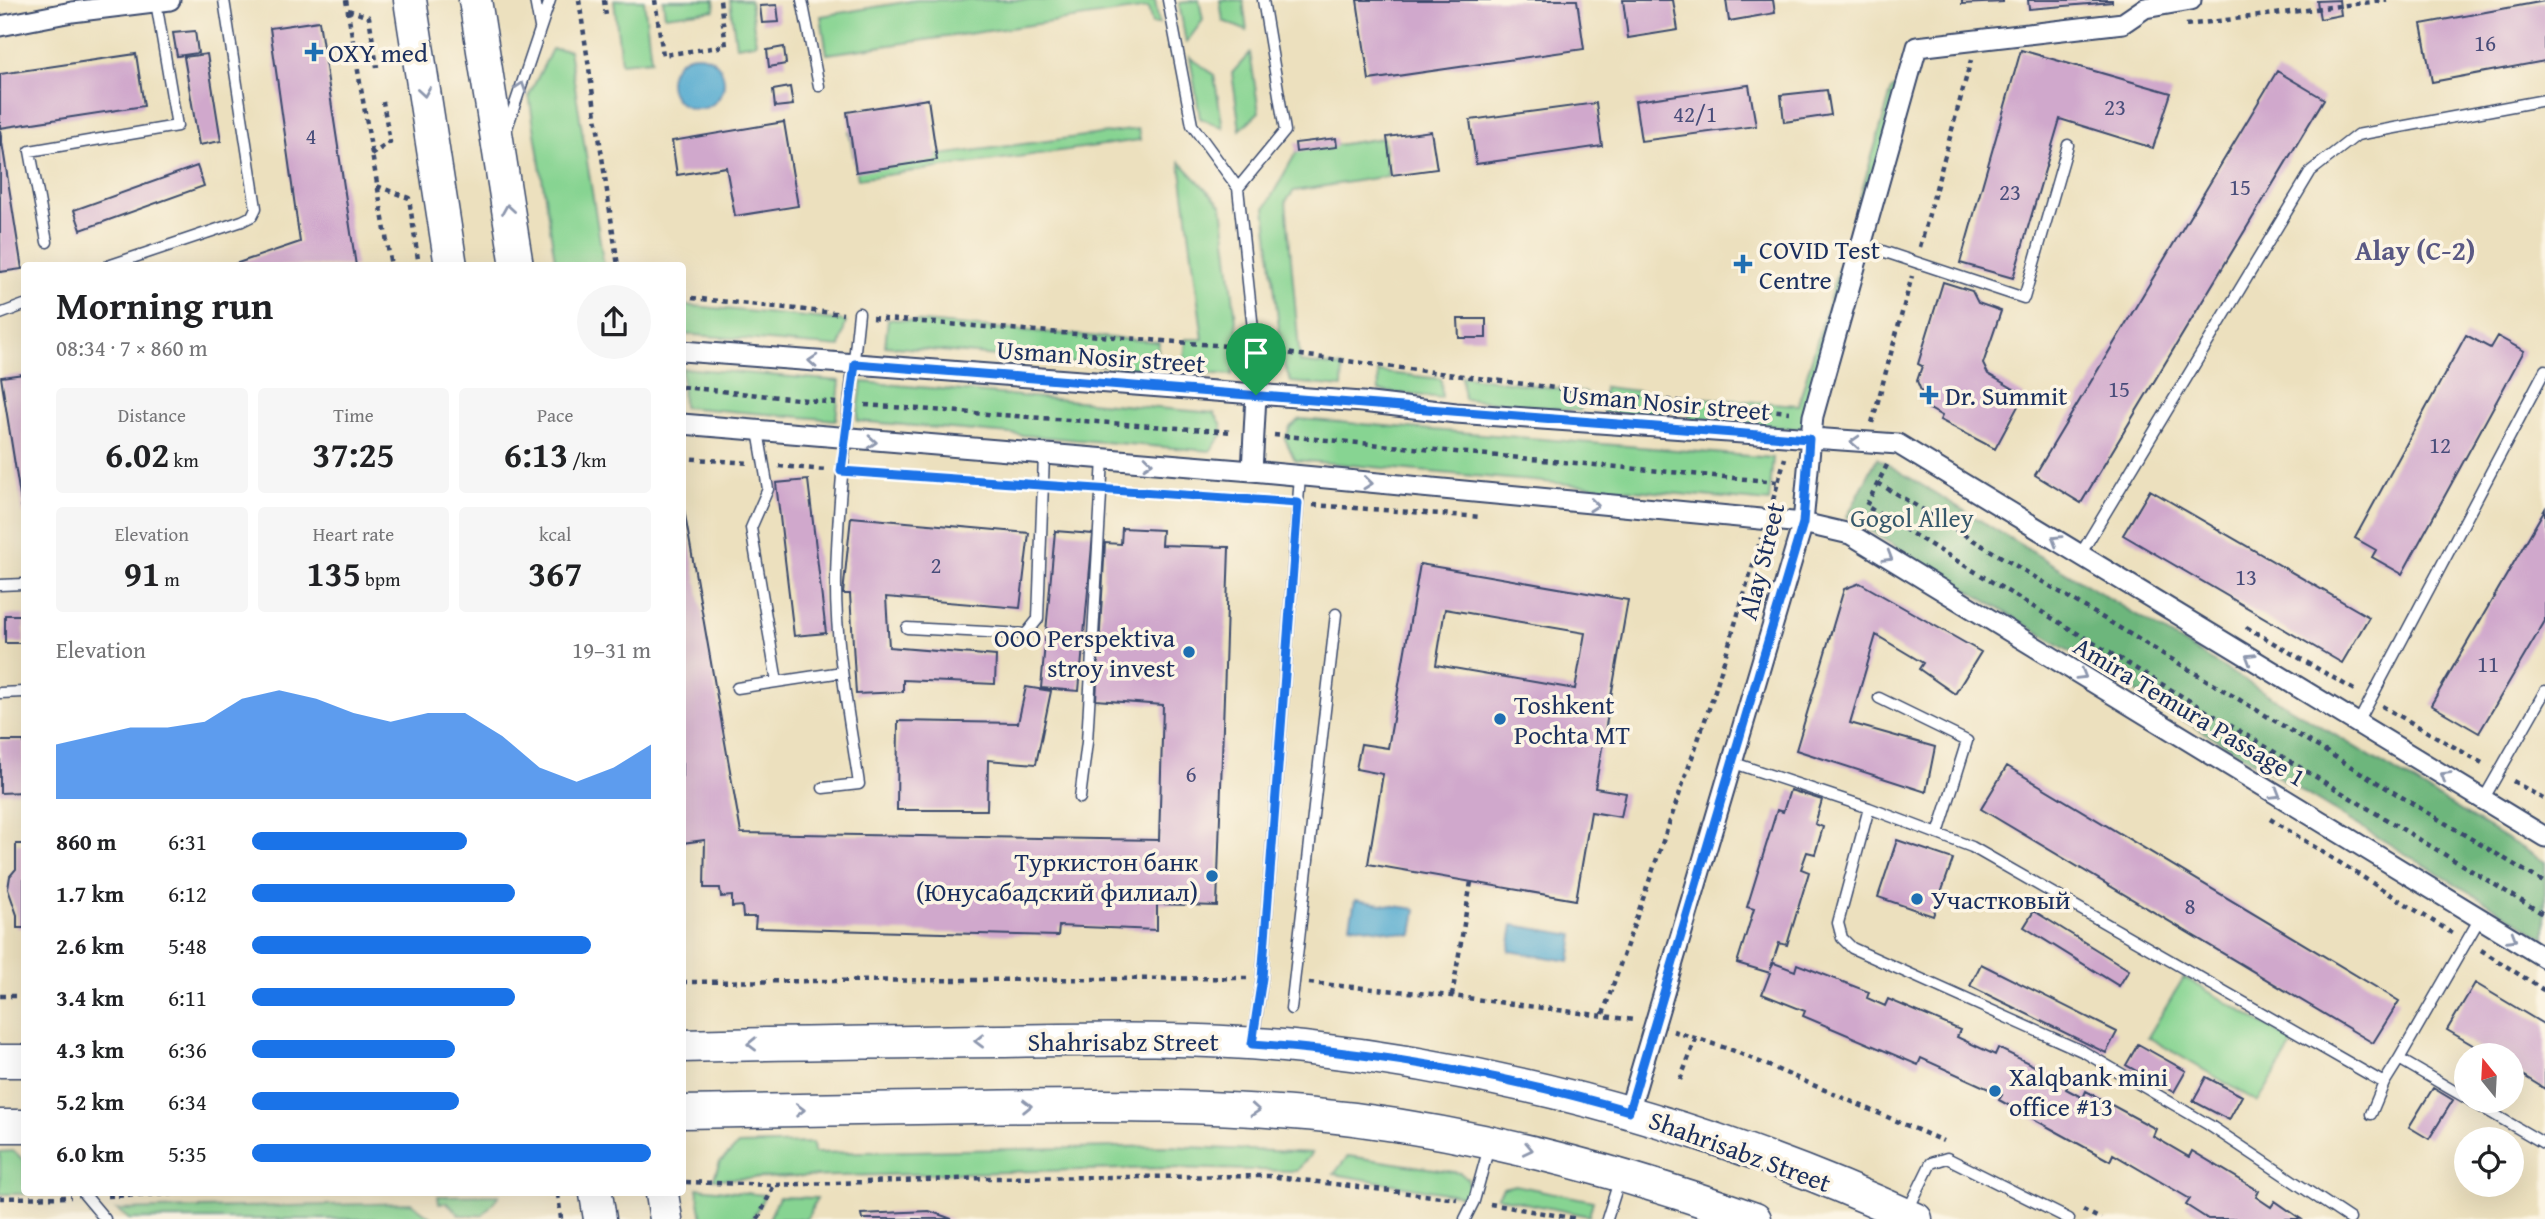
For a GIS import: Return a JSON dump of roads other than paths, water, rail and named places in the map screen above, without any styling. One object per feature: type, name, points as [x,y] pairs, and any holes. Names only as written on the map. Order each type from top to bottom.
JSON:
[{"type":"main road","points":[[410,0],[450,262]]},
{"type":"main road","points":[[475,0],[516,262]]},
{"type":"main road","name":"Shahrisabz Street","points":[[686,1046],[1052,1040],[1252,1044],[1360,1054],[1472,1073],[1629,1111],[1784,1165],[1911,1217]]},
{"type":"main road","points":[[0,1061],[21,1061]]},
{"type":"main road","points":[[686,1112],[1194,1107],[1352,1119],[1491,1142],[1621,1174],[1755,1219]]},
{"type":"main road","points":[[596,1196],[600,1219]]},
{"type":"main road","points":[[666,1219],[671,1196]]},
{"type":"street","name":"Alay Street","points":[[1629,1111],[1803,523],[1799,439],[1861,244],[1921,40],[2123,23],[2145,8],[2191,0]]},
{"type":"street","points":[[0,26],[72,6],[163,1]]},
{"type":"street","name":"Usman Nosir street","points":[[686,351],[1799,439]]},
{"type":"street","points":[[1252,471],[1256,395]]},
{"type":"street","points":[[686,424],[845,440],[1252,471],[1764,529],[1803,523]]},
{"type":"street","points":[[1799,439],[1898,444],[2545,837]]},
{"type":"street","name":"Amira Temura Passage 1","points":[[1803,523],[1850,534],[2545,958]]},
{"type":"lane","points":[[120,262],[242,221],[252,216],[256,208],[224,0]]},
{"type":"lane","points":[[535,0],[540,30]]},
{"type":"lane","points":[[499,151],[550,0]]},
{"type":"lane","points":[[802,0],[819,86]]},
{"type":"lane","points":[[1168,0],[1192,125],[1238,188],[1255,348],[1256,395]]},
{"type":"lane","points":[[1238,188],[1285,131],[1264,0]]},
{"type":"lane","points":[[47,242],[30,150],[177,126],[163,1]]},
{"type":"lane","points":[[2080,555],[2311,171],[2357,135],[2545,100]]},
{"type":"lane","points":[[1861,244],[2024,298],[2068,145]]},
{"type":"lane","points":[[0,314],[21,306]]},
{"type":"lane","points":[[823,788],[859,783],[842,672],[836,580],[841,471],[859,313]]},
{"type":"lane","points":[[2358,723],[2545,370]]},
{"type":"lane","points":[[758,431],[768,489],[751,528],[777,682]]},
{"type":"lane","points":[[907,628],[1026,634],[1033,627],[1038,619],[1044,455]]},
{"type":"lane","points":[[1080,798],[1087,742],[1103,459]]},
{"type":"lane","points":[[1252,1044],[1262,978],[1300,476]]},
{"type":"lane","points":[[0,584],[21,583]]},
{"type":"lane","points":[[1291,1009],[1336,614]]},
{"type":"lane","points":[[737,688],[842,672]]},
{"type":"lane","points":[[2483,800],[2545,691]]},
{"type":"lane","points":[[0,694],[21,692]]},
{"type":"lane","points":[[1879,698],[1967,741],[1938,834]]},
{"type":"lane","points":[[1731,762],[1869,808],[1972,847],[2384,1083]]},
{"type":"lane","points":[[1869,808],[1838,923],[1842,938],[1852,948],[2084,1052],[2210,1125],[2350,1219]]},
{"type":"lane","points":[[2371,1114],[2384,1083],[2480,918]]},
{"type":"lane","points":[[2399,1059],[2454,1091]]},
{"type":"lane","points":[[2491,1113],[2545,1144]]},
{"type":"lane","points":[[1465,1219],[1474,1201],[1491,1142]]},
{"type":"lane","points":[[1911,1217],[1931,1163],[1947,1158],[2069,1219]]},
{"type":"lane","points":[[1607,1219],[1621,1174]]},
{"type":"lane","points":[[85,1196],[105,1219]]},
{"type":"water","points":[[697,55],[716,63],[724,82],[716,101],[697,109],[678,101],[670,82],[678,63]]},
{"type":"water","points":[[1355,900],[1416,909],[1412,935],[1350,925]]},
{"type":"water","points":[[1513,925],[1574,935],[1570,961],[1509,951]]},
{"type":"place","name":"OXY med","points":[[314,52]]},
{"type":"place","name":"COVID Test Centre","points":[[1743,264]]},
{"type":"place","name":"Dr. Summit","points":[[1929,395]]},
{"type":"place","name":"ООО Perspektiva stroy invest","points":[[1189,652]]},
{"type":"place","name":"Toshkent Pochta MT","points":[[1500,719]]},
{"type":"place","name":"Туркистон банк (Юнусабадский филиал)","points":[[1212,876]]},
{"type":"place","name":"Участковый","points":[[1917,899]]},
{"type":"place","name":"Xalqbank mini office #13","points":[[1995,1091]]},
{"type":"district","name":"Alay (C-2)","points":[[2415,249]]},
{"type":"park label","name":"Gogol Alley","points":[[1912,517]]}]
